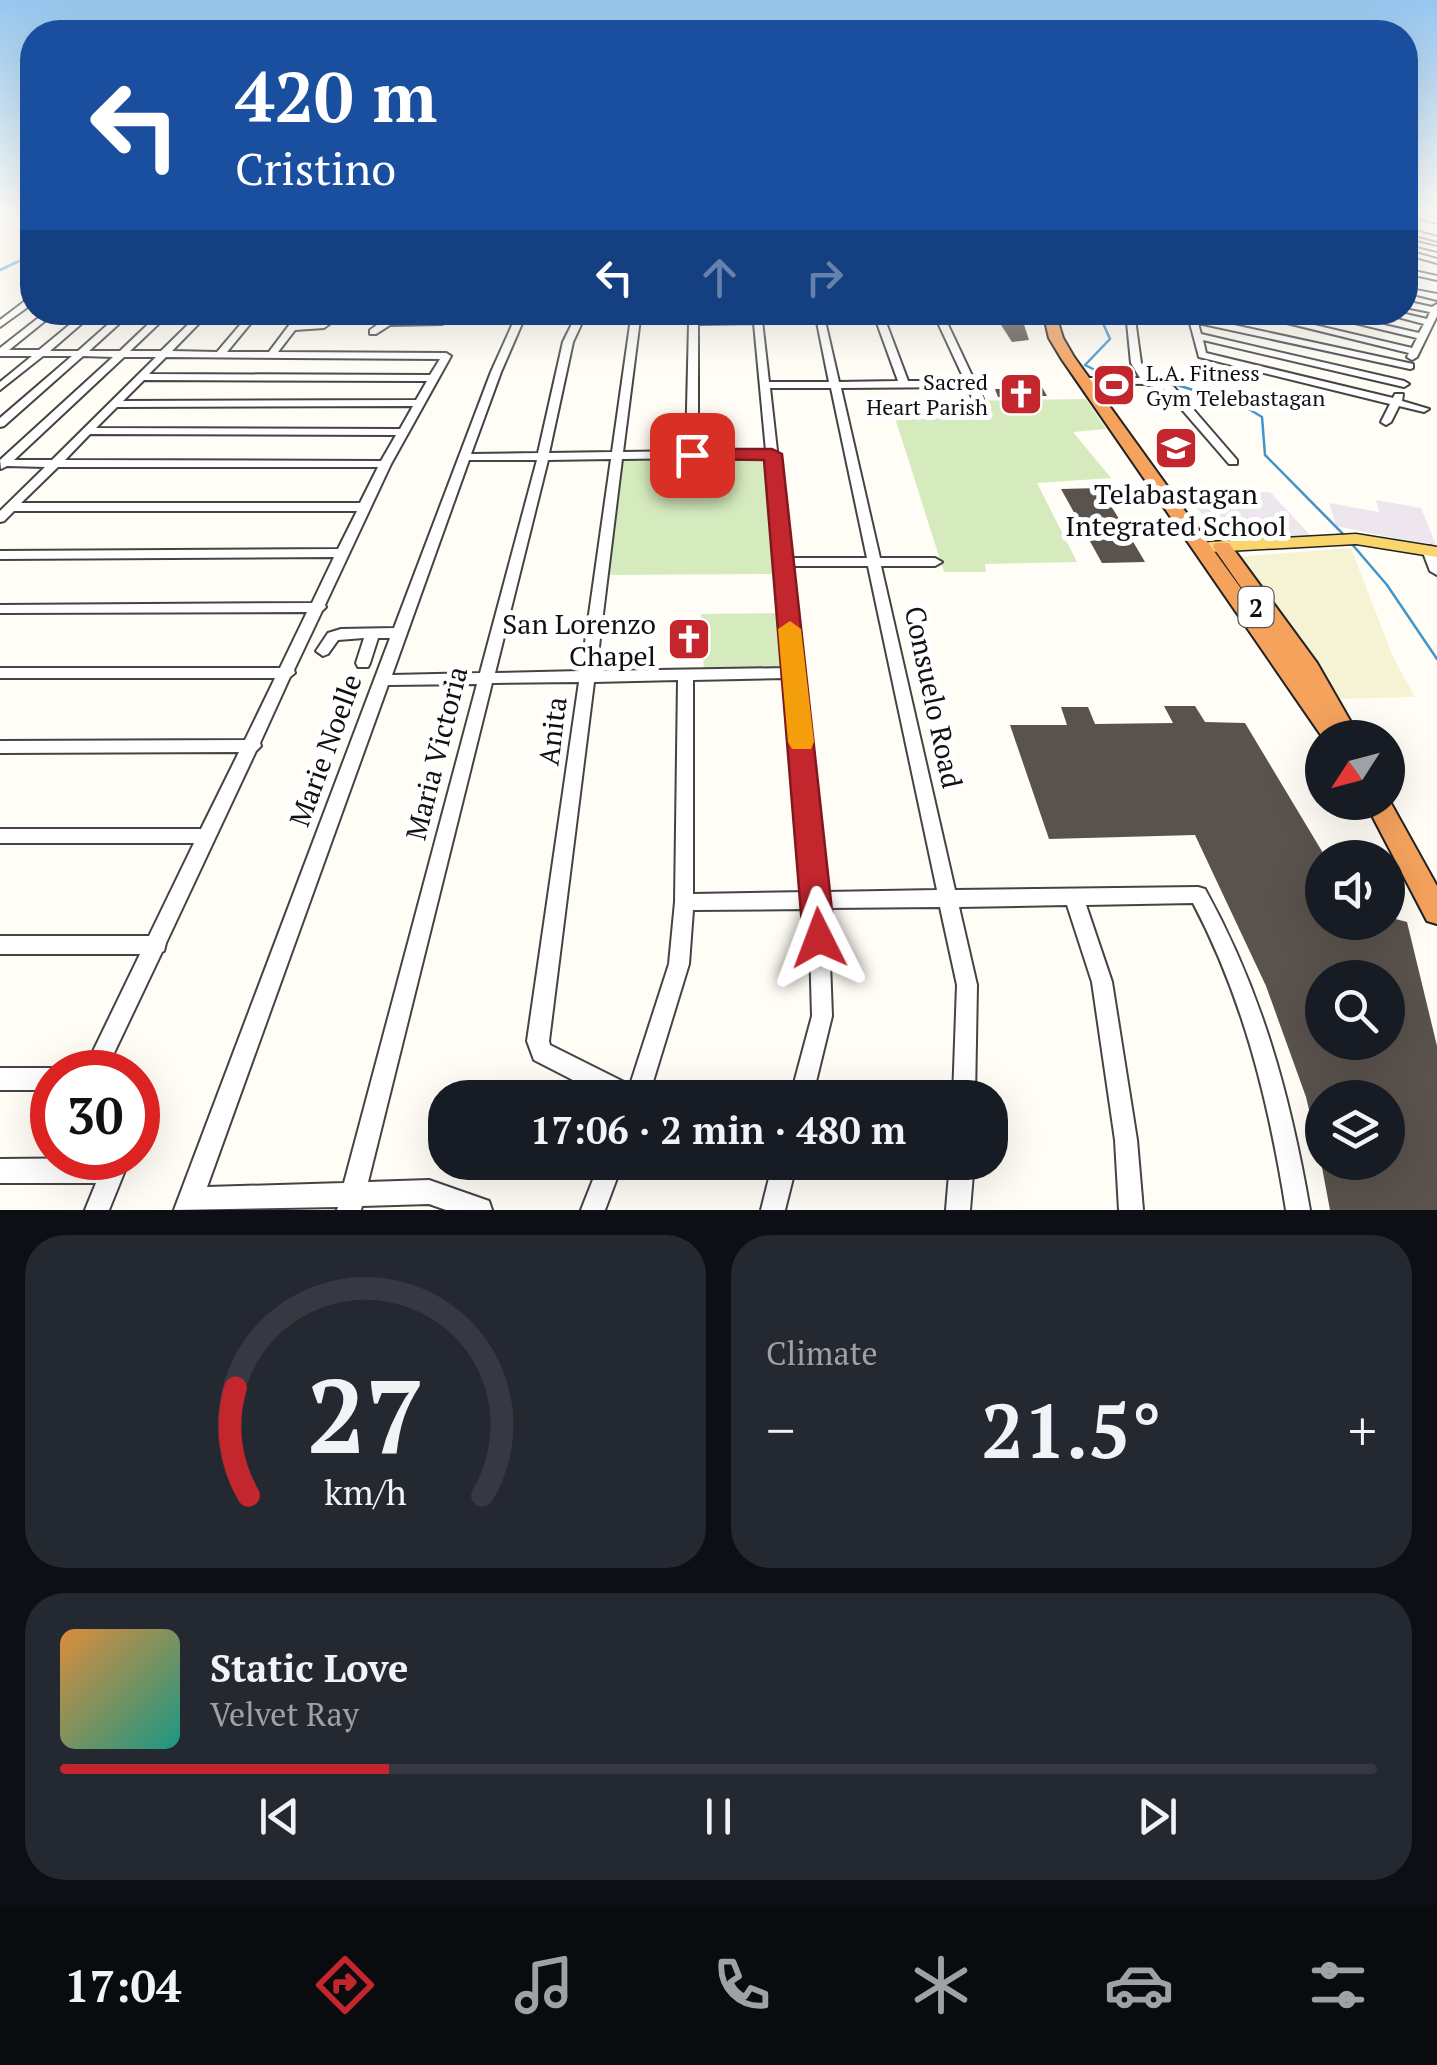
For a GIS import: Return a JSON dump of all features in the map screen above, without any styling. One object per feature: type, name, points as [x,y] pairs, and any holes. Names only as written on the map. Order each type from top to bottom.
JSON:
[{"type":"highway","points":[[1052,325],[1056,338],[1085,382],[1161,490],[1309,668],[1335,720]]},
{"type":"highway","points":[[1387,820],[1437,912]]},
{"type":"highway","points":[[1400,820],[1437,883]]},
{"type":"main road","points":[[1212,547],[1356,539],[1433,551]]},
{"type":"street","points":[[1386,422],[1404,384],[1419,336],[1436,310]]},
{"type":"street","points":[[1418,320],[1428,322]]},
{"type":"street","points":[[0,353],[36,325]]},
{"type":"street","points":[[0,387],[75,325]]},
{"type":"street","points":[[0,424],[113,325]]},
{"type":"street","points":[[1,464],[152,325]]},
{"type":"street","points":[[0,518],[194,325]]},
{"type":"street","points":[[221,353],[245,325]]},
{"type":"street","points":[[272,354],[294,325]]},
{"type":"street","points":[[292,328],[322,325]]},
{"type":"street","points":[[373,332],[384,325]]},
{"type":"street","name":"Marie Noelle","points":[[188,1204],[496,372],[517,325]]},
{"type":"street","name":"Maria Victoria","points":[[351,1202],[568,342],[578,325]]},
{"type":"street","name":"Anita","points":[[598,1080],[542,1052],[538,1041],[635,325]]},
{"type":"street","points":[[692,455],[694,325]]},
{"type":"street","points":[[759,325],[818,899],[822,1016],[806,1080]]},
{"type":"street","name":"Consuelo Road","points":[[822,325],[967,985],[964,1080]]},
{"type":"street","points":[[882,325],[904,385]]},
{"type":"street","points":[[943,325],[978,399]]},
{"type":"street","points":[[1131,325],[1132,346],[1145,378]]},
{"type":"street","points":[[1193,325],[1199,353],[1206,356],[1424,409]]},
{"type":"street","points":[[1230,325],[1410,366]]},
{"type":"street","points":[[1302,325],[1414,351]]},
{"type":"street","points":[[1370,325],[1419,336]]},
{"type":"street","points":[[1196,336],[1404,384]]},
{"type":"street","points":[[0,353],[443,354],[385,464],[105,1050]]},
{"type":"street","points":[[143,378],[432,378]]},
{"type":"street","points":[[1085,382],[1145,378],[1162,384],[1177,394],[1233,462]]},
{"type":"street","points":[[766,385],[970,384]]},
{"type":"street","points":[[117,404],[419,403]]},
{"type":"street","points":[[89,432],[404,432]]},
{"type":"street","points":[[465,457],[772,454]]},
{"type":"street","points":[[1,464],[385,464]]},
{"type":"street","points":[[10,507],[365,507]]},
{"type":"street","points":[[1433,551],[1437,571]]},
{"type":"street","points":[[0,555],[343,553]]},
{"type":"street","points":[[782,562],[935,562]]},
{"type":"street","points":[[0,610],[319,608]]},
{"type":"street","points":[[363,663],[373,633]]},
{"type":"street","points":[[323,651],[333,636],[399,633]]},
{"type":"street","points":[[0,672],[288,673]]},
{"type":"street","points":[[384,680],[794,673]]},
{"type":"street","points":[[641,1080],[680,964],[686,675]]},
{"type":"street","points":[[0,747],[253,746]]},
{"type":"street","points":[[0,836],[208,836]]},
{"type":"street","points":[[684,902],[1198,895],[1236,968],[1280,1106],[1298,1210]]},
{"type":"street","points":[[1074,897],[1102,982],[1126,1140],[1132,1210]]},
{"type":"street","points":[[0,945],[157,945]]},
{"type":"street","points":[[0,1079],[30,1078]]},
{"type":"street","points":[[0,1171],[30,1169]]},
{"type":"street","points":[[97,1210],[109,1180]]},
{"type":"street","points":[[593,1210],[605,1180]]},
{"type":"street","points":[[773,1210],[780,1180]]},
{"type":"street","points":[[958,1210],[960,1180]]},
{"type":"street","points":[[188,1204],[351,1202],[429,1192],[480,1210]]},
{"type":"shaded area","points":[[1270,492],[1311,536],[1221,539],[1186,494]]},
{"type":"shaded area","points":[[1376,500],[1421,508],[1437,547],[1336,526],[1329,503],[1379,512]]},
{"type":"shaded area","points":[[1351,548],[1393,657],[1415,697],[1341,699],[1234,557]]},
{"type":"green space","points":[[1086,399],[1106,429],[1073,432],[1111,478],[1037,483],[1077,562],[985,564],[986,572],[944,572],[890,402]]},
{"type":"green space","points":[[770,456],[780,574],[602,575],[619,457]]},
{"type":"green space","points":[[785,613],[792,672],[704,674],[701,614]]},
{"type":"building","points":[[1001,325],[1024,325],[1029,340],[1012,342]]},
{"type":"building","name":"Sacred Heart Parish","points":[[1004,385],[1042,387],[1047,396],[1035,396],[1036,400],[998,397],[995,389],[1005,389]]},
{"type":"building","points":[[1100,488],[1145,562],[1102,563],[1061,489]]},
{"type":"building","points":[[1164,706],[1195,706],[1205,722],[1245,723],[1315,840],[1305,840],[1305,940],[1405,940],[1407,922],[1437,1046],[1437,1210],[1330,1210],[1324,1180],[1405,1180],[1405,1080],[1305,1080],[1305,1094],[1266,986],[1195,835],[1049,839],[1010,725],[1067,725],[1061,707],[1088,707],[1095,724],[1173,723]]},
{"type":"waterway","points":[[1104,325],[1110,339],[1085,365],[1107,376],[1138,377]]},
{"type":"waterway","points":[[1151,377],[1242,405],[1262,417],[1265,455],[1346,537]]},
{"type":"waterway","points":[[1351,543],[1387,585],[1437,659]]},
{"type":"slow traffic","points":[[790,629],[801,742]]},
{"type":"place","name":"L.A. Fitness Gym Telebastagan","points":[[1114,385]]},
{"type":"place","name":"Sacred Heart Parish","points":[[1021,394]]},
{"type":"place","name":"Telabastagan Integrated School","points":[[1176,448]]},
{"type":"place","name":"San Lorenzo Chapel","points":[[689,639]]},
{"type":"route","points":[[692,455],[772,454],[819,938]]}]
